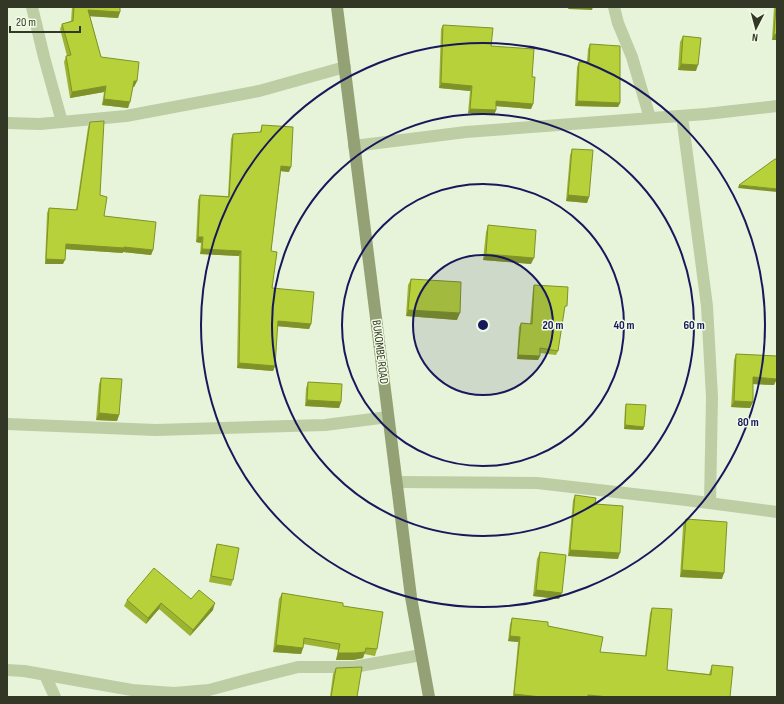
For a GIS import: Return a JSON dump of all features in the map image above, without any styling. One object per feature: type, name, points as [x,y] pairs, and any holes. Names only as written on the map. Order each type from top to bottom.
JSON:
[{"type":"main road","name":"BUKOMBE ROAD","points":[[337,7],[411,597],[429,697]]},
{"type":"street","points":[[32,7],[62,122]]},
{"type":"street","points":[[614,7],[618,23],[632,57],[650,118]]},
{"type":"street","points":[[7,123],[40,124],[126,116],[259,91],[345,67]]},
{"type":"street","points":[[354,146],[466,132],[682,116],[777,106]]},
{"type":"street","points":[[682,116],[707,306],[712,397],[710,503]]},
{"type":"street","points":[[7,424],[156,430],[325,424],[388,418]]},
{"type":"street","points":[[396,482],[537,483],[777,512]]},
{"type":"street","points":[[7,670],[24,671],[132,690],[174,693],[209,690],[298,668],[354,667],[421,655]]},
{"type":"street","points":[[45,675],[55,697]]},
{"type":"building","points":[[74,7],[120,7],[120,12],[88,10],[101,57],[139,62],[137,81],[134,81],[130,102],[104,99],[106,86],[72,92],[66,56],[71,55],[62,24],[73,21]]},
{"type":"building","points":[[777,7],[777,35],[774,34]]},
{"type":"building","points":[[443,25],[493,28],[491,46],[534,49],[532,77],[535,77],[533,104],[496,101],[496,110],[470,109],[472,86],[441,83]]},
{"type":"building","points":[[683,36],[701,38],[698,65],[681,64]]},
{"type":"building","points":[[590,44],[620,46],[620,103],[577,101],[579,62],[589,62]]},
{"type":"building","points":[[104,121],[100,195],[107,197],[104,216],[156,222],[153,250],[66,244],[65,260],[46,259],[49,208],[77,210],[90,122]]},
{"type":"building","points":[[262,125],[293,127],[291,167],[281,166],[271,251],[277,252],[272,288],[314,292],[311,324],[278,321],[275,366],[239,363],[241,251],[202,249],[203,237],[198,237],[200,195],[229,197],[233,134],[261,132]]},
{"type":"building","points":[[572,149],[593,150],[589,197],[568,195]]},
{"type":"building","points":[[777,159],[777,189],[739,185]]},
{"type":"building","points":[[488,225],[536,230],[534,258],[486,254]]},
{"type":"building","points":[[411,279],[461,282],[460,313],[408,310]]},
{"type":"building","points":[[534,285],[568,287],[567,306],[565,306],[558,351],[540,348],[540,356],[518,355],[521,323],[532,324]]},
{"type":"building","points":[[736,354],[777,356],[777,379],[753,377],[753,402],[734,401]]},
{"type":"building","points":[[101,378],[122,379],[119,415],[99,413]]},
{"type":"building","points":[[308,382],[342,384],[341,402],[307,400]]},
{"type":"building","points":[[626,404],[646,405],[644,427],[625,425]]},
{"type":"building","points":[[575,495],[596,498],[595,504],[623,506],[620,553],[570,550]]},
{"type":"building","points":[[686,519],[727,522],[724,573],[682,570]]},
{"type":"building","points":[[217,544],[239,548],[233,580],[211,576]]},
{"type":"building","points":[[540,552],[566,555],[562,593],[536,590]]},
{"type":"building","points":[[154,568],[191,599],[199,590],[215,603],[193,630],[161,603],[148,618],[127,600]]},
{"type":"building","points":[[282,593],[343,603],[343,606],[383,612],[377,649],[366,648],[365,652],[338,653],[340,644],[304,638],[303,648],[276,645]]},
{"type":"building","points":[[652,608],[672,609],[667,670],[711,675],[712,665],[733,667],[730,697],[609,697],[588,695],[588,697],[541,697],[514,694],[520,637],[510,636],[512,618],[548,622],[548,626],[603,637],[600,652],[646,656]]},
{"type":"building","points":[[362,667],[357,697],[331,697],[336,668]]}]
